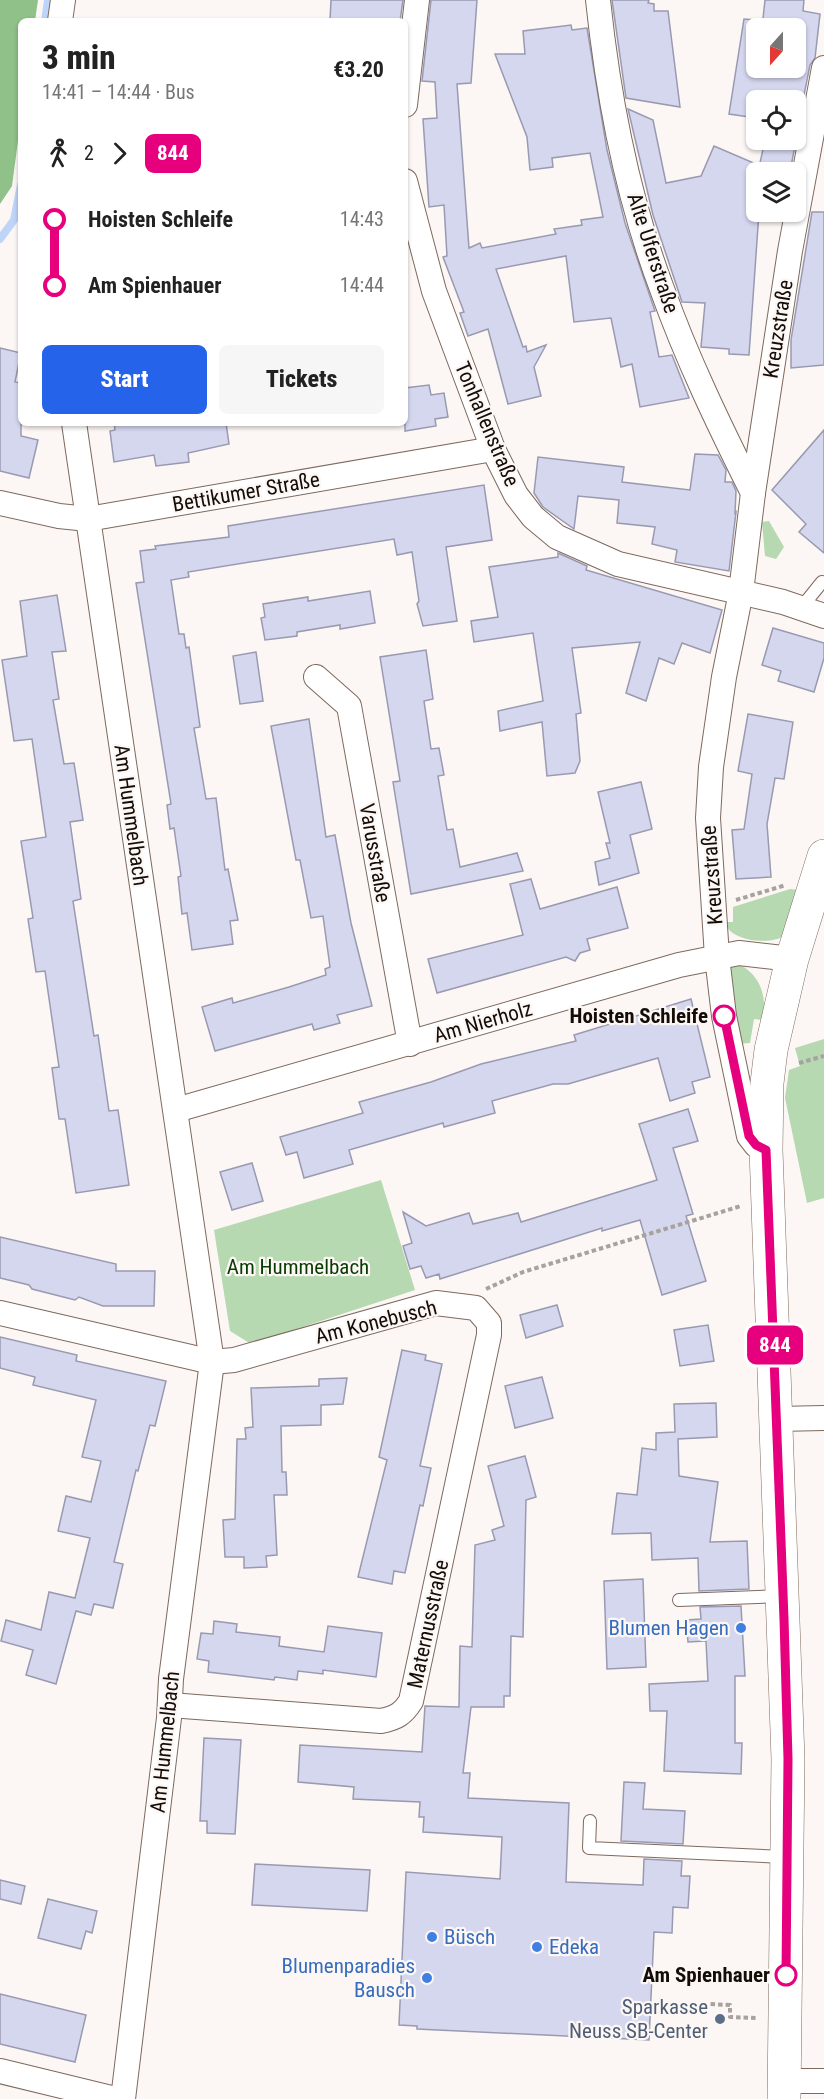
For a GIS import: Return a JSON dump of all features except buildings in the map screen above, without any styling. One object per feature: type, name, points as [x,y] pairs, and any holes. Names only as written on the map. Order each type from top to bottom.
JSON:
[{"type":"main road","points":[[784,2090],[788,1759],[784,1596],[766,1150],[766,1083],[771,1050],[792,959],[821,866]]},
{"type":"street","points":[[60,18],[63,0]]},
{"type":"street","points":[[408,79],[417,0]]},
{"type":"street","name":"Alte Uferstraße","points":[[598,0],[604,54],[635,205],[662,289],[725,437],[753,493]]},
{"type":"street","name":"Kreuzstraße","points":[[766,1150],[756,1145],[749,1136],[724,1016],[717,957],[708,818],[711,766],[724,677],[741,592],[753,493],[790,251],[824,68]]},
{"type":"street","name":"Tonhallenstraße","points":[[408,192],[434,291],[493,449],[520,501],[532,517],[557,537],[618,564],[741,592]]},
{"type":"street","name":"Am Hummelbach","points":[[74,426],[212,1362],[123,2099]]},
{"type":"street","name":"Bettikumer Straße","points":[[0,503],[59,516],[88,519],[493,449]]},
{"type":"street","points":[[741,592],[824,616]]},
{"type":"street","name":"Varusstraße","points":[[316,677],[349,706],[410,1044]]},
{"type":"street","name":"Am Nierholz","points":[[176,1110],[679,965],[717,957],[762,954],[792,959]]},
{"type":"street","name":"Am Konebusch","points":[[0,1313],[212,1362],[234,1360],[436,1303],[476,1308]]},
{"type":"street","name":"Maternusstraße","points":[[170,1705],[381,1721],[395,1719],[404,1712],[411,1701],[489,1335],[489,1323],[476,1308]]},
{"type":"street","points":[[777,1419],[824,1418]]},
{"type":"street","points":[[0,2071],[115,2099]]},
{"type":"street","points":[[784,2090],[824,2081]]},
{"type":"lane","points":[[801,608],[822,582]]},
{"type":"lane","points":[[679,1600],[784,1596]]},
{"type":"lane","points":[[590,1821],[589,1848],[786,1857]]},
{"type":"path","points":[[715,906],[821,866]]},
{"type":"path","points":[[476,1308],[488,1286],[523,1272],[769,1198]]},
{"type":"path","points":[[674,2012],[709,2004],[730,2005],[730,2017],[785,2019]]},
{"type":"green space","points":[[0,0],[38,0],[35,18],[18,18],[18,141],[12,186],[0,204]]},
{"type":"green space","points":[[769,521],[784,547],[776,559],[765,556],[762,522]]},
{"type":"green space","points":[[790,889],[799,890],[785,936],[770,940],[751,940],[742,938],[728,929],[725,922],[733,922],[733,907]]},
{"type":"green space","points":[[733,962],[755,977],[760,985],[764,1002],[762,1020],[754,1019],[750,1043],[737,1044],[724,964]]},
{"type":"green space","points":[[824,1039],[824,1198],[807,1203],[785,1098],[789,1070],[800,1066],[795,1048]]},
{"type":"green space","name":"Am Hummelbach","points":[[381,1180],[415,1290],[251,1344],[230,1331],[214,1230]]},
{"type":"waterway","points":[[45,18],[48,0]]},
{"type":"waterway","points":[[0,239],[14,220],[18,200]]},
{"type":"bus line","name":"844","points":[[724,1016],[749,1136],[756,1145],[766,1150],[773,1289],[788,1759],[786,1975]]},
{"type":"place","name":"Hoisten Schleife","points":[[724,1016]]},
{"type":"place","name":"Blumen Hagen","points":[[741,1628]]},
{"type":"place","name":"Büsch","points":[[432,1937]]},
{"type":"place","name":"Edeka","points":[[537,1947]]},
{"type":"place","name":"Am Spienhauer","points":[[786,1975]]},
{"type":"place","name":"Blumenparadies Bausch","points":[[427,1978]]},
{"type":"place","name":"Sparkasse Neuss SB-Center","points":[[720,2019]]}]
